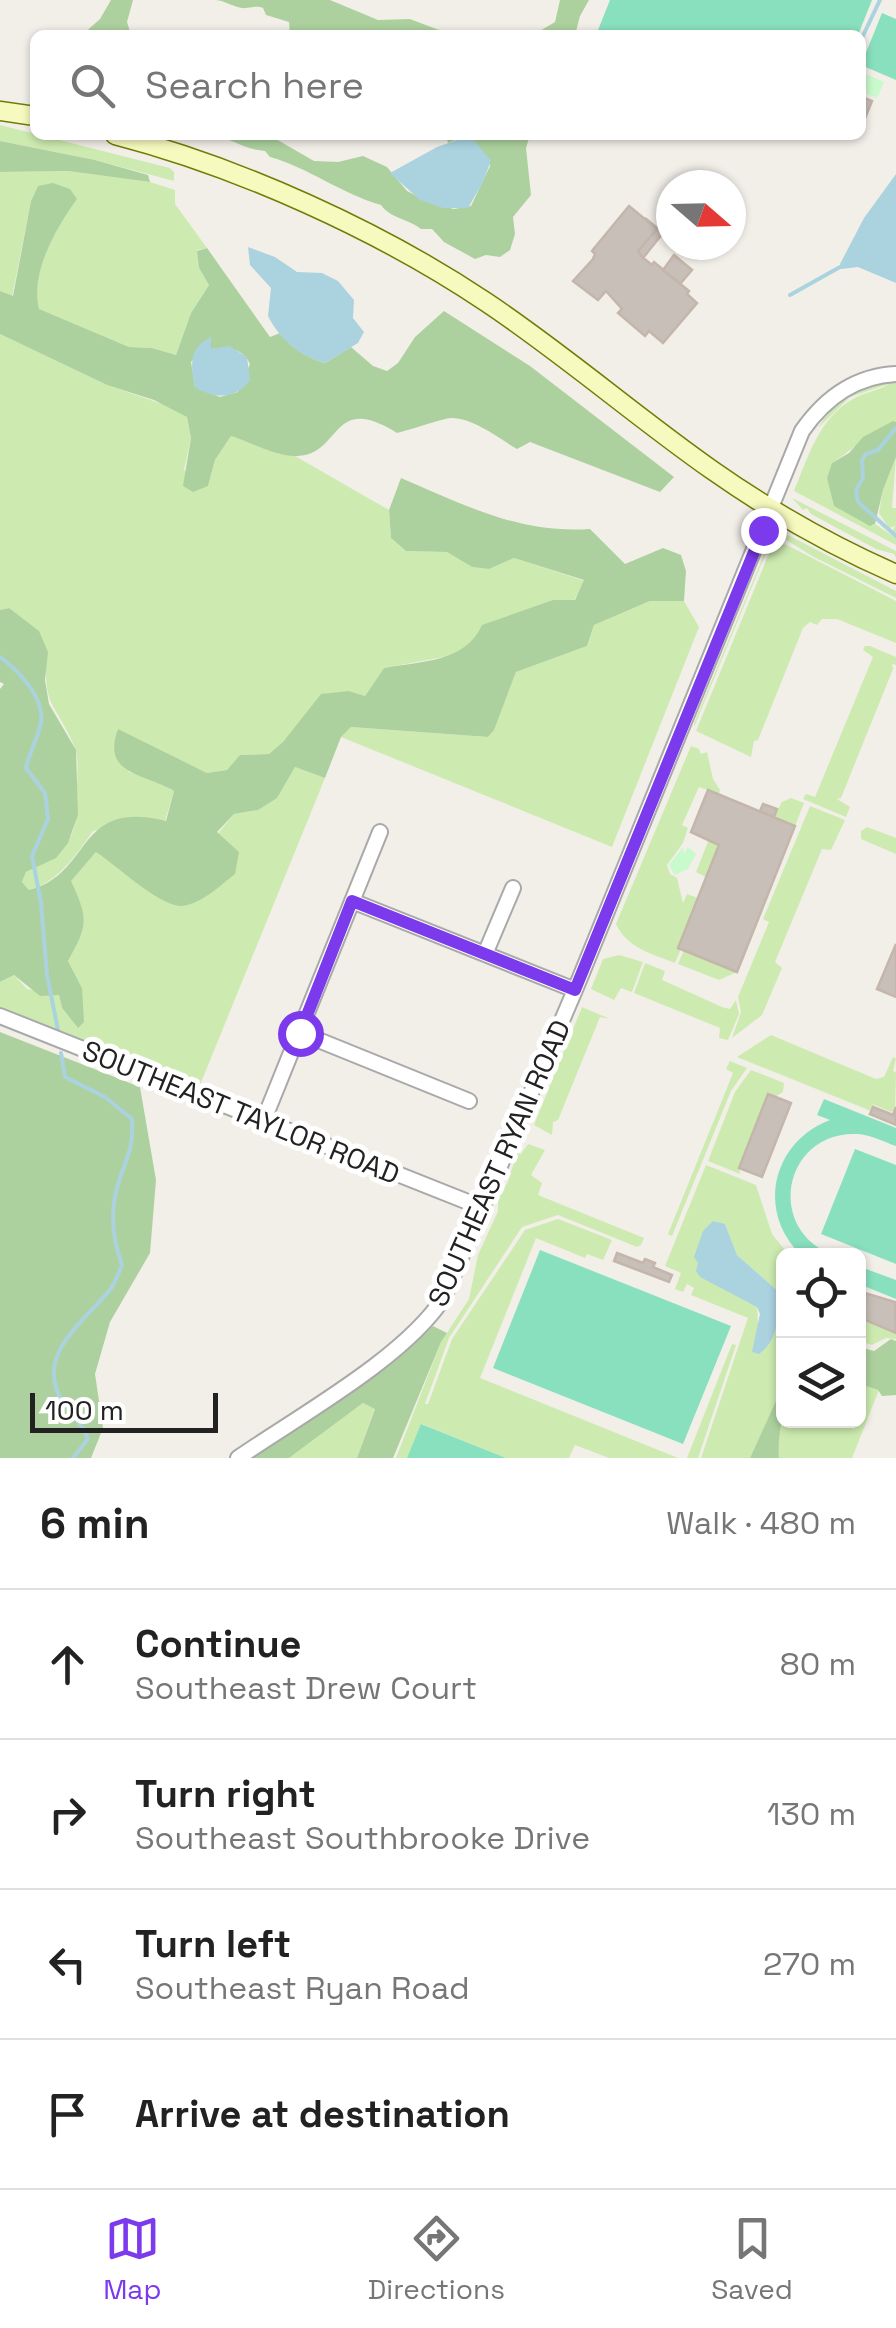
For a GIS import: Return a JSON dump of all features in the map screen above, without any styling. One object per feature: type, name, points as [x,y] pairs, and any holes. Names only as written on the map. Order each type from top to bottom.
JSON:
[{"type":"main road","points":[[0,111],[30,115]]},
{"type":"main road","points":[[129,140],[260,184],[427,266],[487,302],[710,469],[862,559],[896,574]]},
{"type":"street","name":"SOUTHEAST RYAN ROAD","points":[[238,1458],[386,1357],[432,1316],[454,1279],[575,990],[802,430],[818,408],[842,389],[862,380],[896,374]]},
{"type":"street","points":[[263,1122],[380,832]]},
{"type":"street","points":[[485,954],[513,888]]},
{"type":"street","points":[[352,901],[575,990]]},
{"type":"street","name":"SOUTHEAST TAYLOR ROAD","points":[[0,1016],[483,1208]]},
{"type":"street","points":[[300,1033],[469,1101]]},
{"type":"green space","points":[[111,0],[133,0],[127,22],[129,30],[88,30],[100,19]]},
{"type":"green space","points":[[214,0],[330,0],[378,20],[410,19],[439,30],[290,30],[289,22],[266,15],[263,8],[242,8]]},
{"type":"green space","points":[[560,0],[589,0],[576,30],[541,30],[555,22]]},
{"type":"green space","points":[[610,0],[872,0],[860,30],[598,30]]},
{"type":"green space","points":[[882,13],[896,19],[896,80],[866,67],[866,53]]},
{"type":"green space","points":[[866,74],[884,82],[877,98],[866,93]]},
{"type":"green space","points":[[0,125],[30,133],[30,140],[59,140],[170,168],[174,181],[95,160],[0,141]]},
{"type":"green space","points":[[228,140],[278,140],[314,161],[338,162],[363,156],[387,167],[407,191],[454,209],[471,206],[490,166],[474,140],[528,140],[531,195],[513,217],[515,234],[510,250],[500,257],[486,255],[475,259],[444,242],[432,229],[421,229],[381,205]]},
{"type":"green space","points":[[0,141],[95,160],[148,175],[150,182],[68,171],[0,172]]},
{"type":"green space","points":[[68,171],[150,182],[175,190],[175,204],[207,248],[197,250],[199,268],[209,285],[191,313],[176,355],[129,347],[38,309],[41,266],[76,199],[38,186],[31,201],[12,297],[0,291],[0,172]]},
{"type":"green space","points":[[53,183],[70,189],[77,199],[53,237],[42,266],[39,309],[129,347],[176,355],[191,313],[209,285],[199,268],[197,251],[207,248],[270,337],[280,333],[312,358],[325,363],[351,347],[373,366],[387,371],[398,363],[415,337],[444,311],[530,366],[674,477],[660,492],[530,442],[517,449],[486,429],[460,419],[446,419],[397,433],[359,419],[347,422],[321,448],[309,454],[286,455],[231,436],[215,460],[208,486],[193,492],[183,486],[191,438],[187,417],[154,400],[107,385],[0,334],[0,291],[13,296],[31,201],[38,186]],"holes":[[[211,337],[211,349],[233,349],[247,358],[250,364],[238,392],[220,397],[195,387],[191,362]]]},
{"type":"green space","points":[[0,334],[107,385],[174,408],[187,417],[191,438],[184,470],[208,486],[215,460],[231,436],[295,456],[389,510],[391,538],[406,551],[447,552],[472,567],[489,569],[514,558],[585,581],[574,600],[553,600],[454,655],[384,668],[365,696],[349,691],[269,754],[241,755],[227,770],[207,773],[118,730],[129,772],[151,778],[174,791],[165,821],[93,831],[58,874],[29,890],[22,882],[26,872],[62,849],[73,830],[77,762],[75,748],[49,695],[47,652],[9,608],[0,610]]},
{"type":"green space","points":[[896,381],[896,422],[870,435],[832,463],[873,526],[896,538],[896,545],[794,491],[816,439],[831,417],[853,399],[889,384],[850,397],[818,428],[833,409],[861,389]]},
{"type":"green space","points":[[893,421],[896,457],[875,524],[870,526],[834,506],[827,478],[832,463],[849,453],[863,437]]},
{"type":"green space","points":[[896,457],[892,508],[896,508],[896,534],[892,532],[895,526],[889,528],[879,513]]},
{"type":"green space","points":[[401,478],[493,516],[540,527],[590,529],[625,564],[663,548],[681,555],[686,571],[684,601],[650,601],[594,625],[587,646],[516,672],[488,737],[351,727],[341,737],[325,778],[295,767],[277,798],[258,810],[234,814],[217,832],[239,852],[235,874],[196,902],[182,906],[162,900],[96,852],[71,881],[84,921],[68,961],[82,988],[84,1022],[78,1028],[62,1008],[59,995],[40,996],[14,975],[0,982],[0,689],[4,684],[0,682],[0,610],[9,608],[39,631],[48,652],[45,680],[49,704],[76,750],[78,815],[68,843],[56,858],[26,872],[22,882],[29,890],[65,869],[87,841],[115,820],[137,817],[166,821],[174,791],[120,764],[114,744],[118,729],[207,773],[227,770],[240,755],[269,754],[321,694],[349,691],[365,696],[384,668],[440,658],[465,647],[482,625],[553,600],[575,600],[584,580],[514,558],[489,569],[472,567],[447,552],[406,551],[391,538],[389,510]]},
{"type":"green space","points":[[792,498],[896,551],[896,558],[811,514],[807,508],[803,510]]},
{"type":"green space","points":[[777,534],[786,534],[896,591],[896,598],[812,556]]},
{"type":"green space","points":[[775,539],[896,601],[896,643],[837,619],[822,619],[817,625],[810,622],[803,628],[758,740],[754,741],[751,757],[696,731]]},
{"type":"green space","points":[[770,543],[694,727],[694,723]]},
{"type":"green space","points":[[650,601],[684,601],[699,627],[612,847],[341,737],[351,727],[488,737],[516,672],[587,646],[594,625]]},
{"type":"green space","points":[[870,646],[896,657],[896,665],[892,664],[841,798],[837,799],[850,807],[846,817],[803,799],[806,794],[815,797],[873,657],[863,650]]},
{"type":"green space","points":[[691,746],[701,754],[707,752],[713,779],[720,790],[719,794],[699,787],[682,825],[688,828],[683,843],[667,865],[670,874],[677,878],[683,903],[687,894],[698,898],[675,963],[633,945],[616,924]]},
{"type":"green space","points":[[295,767],[325,778],[200,1085],[0,1007],[0,982],[14,975],[27,989],[59,995],[62,1008],[78,1028],[82,988],[68,961],[84,921],[70,881],[97,851],[163,900],[234,814],[258,810]]},
{"type":"green space","points":[[791,798],[804,803],[795,826],[774,817],[782,802]]},
{"type":"green space","points":[[810,806],[845,820],[831,850],[822,849],[775,962],[782,968],[762,1015],[732,1038],[741,1012],[738,997],[769,922],[763,919]]},
{"type":"green space","points":[[867,827],[896,838],[896,854],[861,839],[861,831]]},
{"type":"green space","points":[[709,839],[719,845],[706,877],[696,872]]},
{"type":"green space","points":[[683,847],[684,854],[688,847],[696,854],[688,869],[675,875],[669,865]]},
{"type":"green space","points":[[684,950],[737,972],[719,980],[678,964]]},
{"type":"green space","points":[[619,955],[643,962],[632,992],[621,988],[614,1000],[591,989],[603,959]]},
{"type":"green space","points":[[645,963],[665,971],[662,980],[722,1007],[730,1009],[736,1000],[739,1014],[728,1040],[719,1038],[720,1028],[634,993]]},
{"type":"green space","points":[[582,1007],[610,1019],[600,1017],[558,1120],[553,1122],[552,1135],[534,1125]]},
{"type":"green space","points":[[0,1032],[140,1087],[156,1180],[150,1253],[110,1322],[95,1374],[103,1428],[91,1458],[0,1458]]},
{"type":"green space","points":[[771,1035],[876,1079],[884,1077],[893,1057],[895,1110],[872,1104],[875,1107],[871,1111],[737,1057]]},
{"type":"green space","points":[[730,1061],[747,1068],[731,1091],[672,1236],[668,1234],[733,1073],[726,1069]]},
{"type":"green space","points":[[751,1070],[784,1083],[783,1092],[775,1097],[768,1095],[739,1167],[740,1174],[708,1161],[735,1092]]},
{"type":"green space","points":[[824,1099],[896,1128],[896,1146],[858,1134],[833,1137],[813,1148],[799,1164],[792,1183],[791,1204],[797,1225],[821,1248],[795,1248],[778,1219],[777,1180],[783,1161],[795,1144],[810,1130],[830,1120],[817,1115]]},
{"type":"green space","points":[[528,1144],[545,1150],[531,1175],[542,1183],[538,1195],[644,1238],[637,1247],[558,1215],[522,1227],[449,1338],[425,1404],[452,1339],[525,1230],[558,1219],[612,1240],[603,1260],[587,1254],[585,1258],[536,1238],[480,1378],[678,1458],[609,1458],[575,1445],[569,1458],[506,1458],[422,1424],[407,1458],[396,1458],[441,1342],[469,1299],[478,1255],[498,1211],[498,1195],[507,1184],[518,1150],[520,1155]]},
{"type":"green space","points":[[855,1149],[896,1165],[896,1264],[866,1252],[866,1248],[821,1234]]},
{"type":"green space","points":[[706,1165],[756,1185],[772,1234],[783,1248],[776,1248],[776,1289],[737,1255],[725,1224],[698,1263],[757,1307],[758,1323],[776,1322],[776,1401],[750,1458],[701,1458],[748,1318],[691,1295],[694,1288],[687,1284],[683,1292],[675,1289],[681,1273],[665,1266]]},
{"type":"green space","points":[[540,1250],[731,1326],[683,1444],[493,1368]]},
{"type":"green space","points":[[866,1269],[896,1280],[896,1299],[866,1287]]},
{"type":"green space","points":[[866,1320],[896,1333],[896,1339],[886,1338],[872,1345],[866,1343]]},
{"type":"green space","points":[[433,1326],[447,1333],[393,1458],[357,1458],[375,1409],[363,1403],[289,1458],[252,1458],[406,1350]]},
{"type":"green space","points":[[891,1339],[896,1341],[896,1395],[882,1396],[866,1386],[866,1349],[874,1351]]},
{"type":"green space","points":[[732,1344],[736,1345],[698,1458],[687,1458]]},
{"type":"green space","points":[[866,1385],[879,1390],[866,1423]]},
{"type":"green space","points":[[776,1401],[776,1428],[781,1428],[779,1458],[750,1458]]},
{"type":"green space","points":[[363,1403],[375,1408],[357,1458],[289,1458]]},
{"type":"green space","points":[[421,1424],[506,1458],[407,1458]]},
{"type":"green space","points":[[780,1428],[864,1428],[852,1458],[779,1458]]},
{"type":"water","points":[[457,140],[474,140],[491,160],[468,208],[443,208],[420,200],[390,173]]},
{"type":"water","points":[[896,174],[896,283],[858,267],[841,269],[864,218]]},
{"type":"water","points":[[248,247],[275,257],[297,272],[322,273],[338,281],[354,300],[353,318],[364,332],[358,343],[325,363],[292,346],[268,316],[271,288],[250,265]]},
{"type":"water","points":[[211,337],[211,349],[229,346],[247,357],[250,380],[238,391],[224,396],[195,387],[193,358],[199,346]]},
{"type":"water","points":[[713,1221],[725,1224],[737,1255],[776,1289],[774,1334],[759,1354],[752,1352],[760,1314],[757,1307],[700,1277],[696,1271],[698,1263],[694,1257],[703,1231]]},
{"type":"building","points":[[629,206],[656,228],[638,251],[642,257],[689,291],[687,294],[697,303],[663,343],[649,331],[645,336],[618,313],[622,309],[606,291],[598,300],[573,281],[593,259],[592,251]]},
{"type":"building","points":[[656,230],[656,242],[643,258],[638,251]]},
{"type":"building","points":[[670,260],[680,260],[692,270],[680,284],[663,270]]},
{"type":"building","points":[[708,790],[795,826],[737,972],[678,948],[719,845],[691,832]]},
{"type":"building","points":[[763,804],[777,809],[774,817],[760,811]]},
{"type":"building","points":[[896,944],[896,997],[877,989]]},
{"type":"building","points":[[768,1094],[791,1103],[762,1177],[739,1168]]},
{"type":"building","points":[[873,1107],[893,1115],[896,1107],[896,1125],[870,1114]]},
{"type":"building","points":[[617,1253],[643,1263],[645,1259],[655,1263],[653,1267],[672,1275],[669,1282],[614,1261]]},
{"type":"building","points":[[866,1293],[895,1302],[896,1333],[866,1320]]},
{"type":"waterway","points":[[866,30],[880,0]]},
{"type":"waterway","points":[[790,295],[840,267]]},
{"type":"waterway","points":[[896,428],[878,450],[862,460],[863,478],[856,490],[858,502],[896,536]]},
{"type":"waterway","points":[[0,657],[29,685],[41,713],[26,768],[45,793],[48,819],[32,856],[58,1030]]},
{"type":"waterway","points":[[61,1053],[65,1077],[105,1097],[132,1119],[130,1147],[113,1217],[122,1265],[112,1287],[69,1335],[55,1362],[58,1393],[88,1439],[73,1458]]},
{"type":"route","points":[[300,1033],[352,901],[575,990],[763,530]]}]
